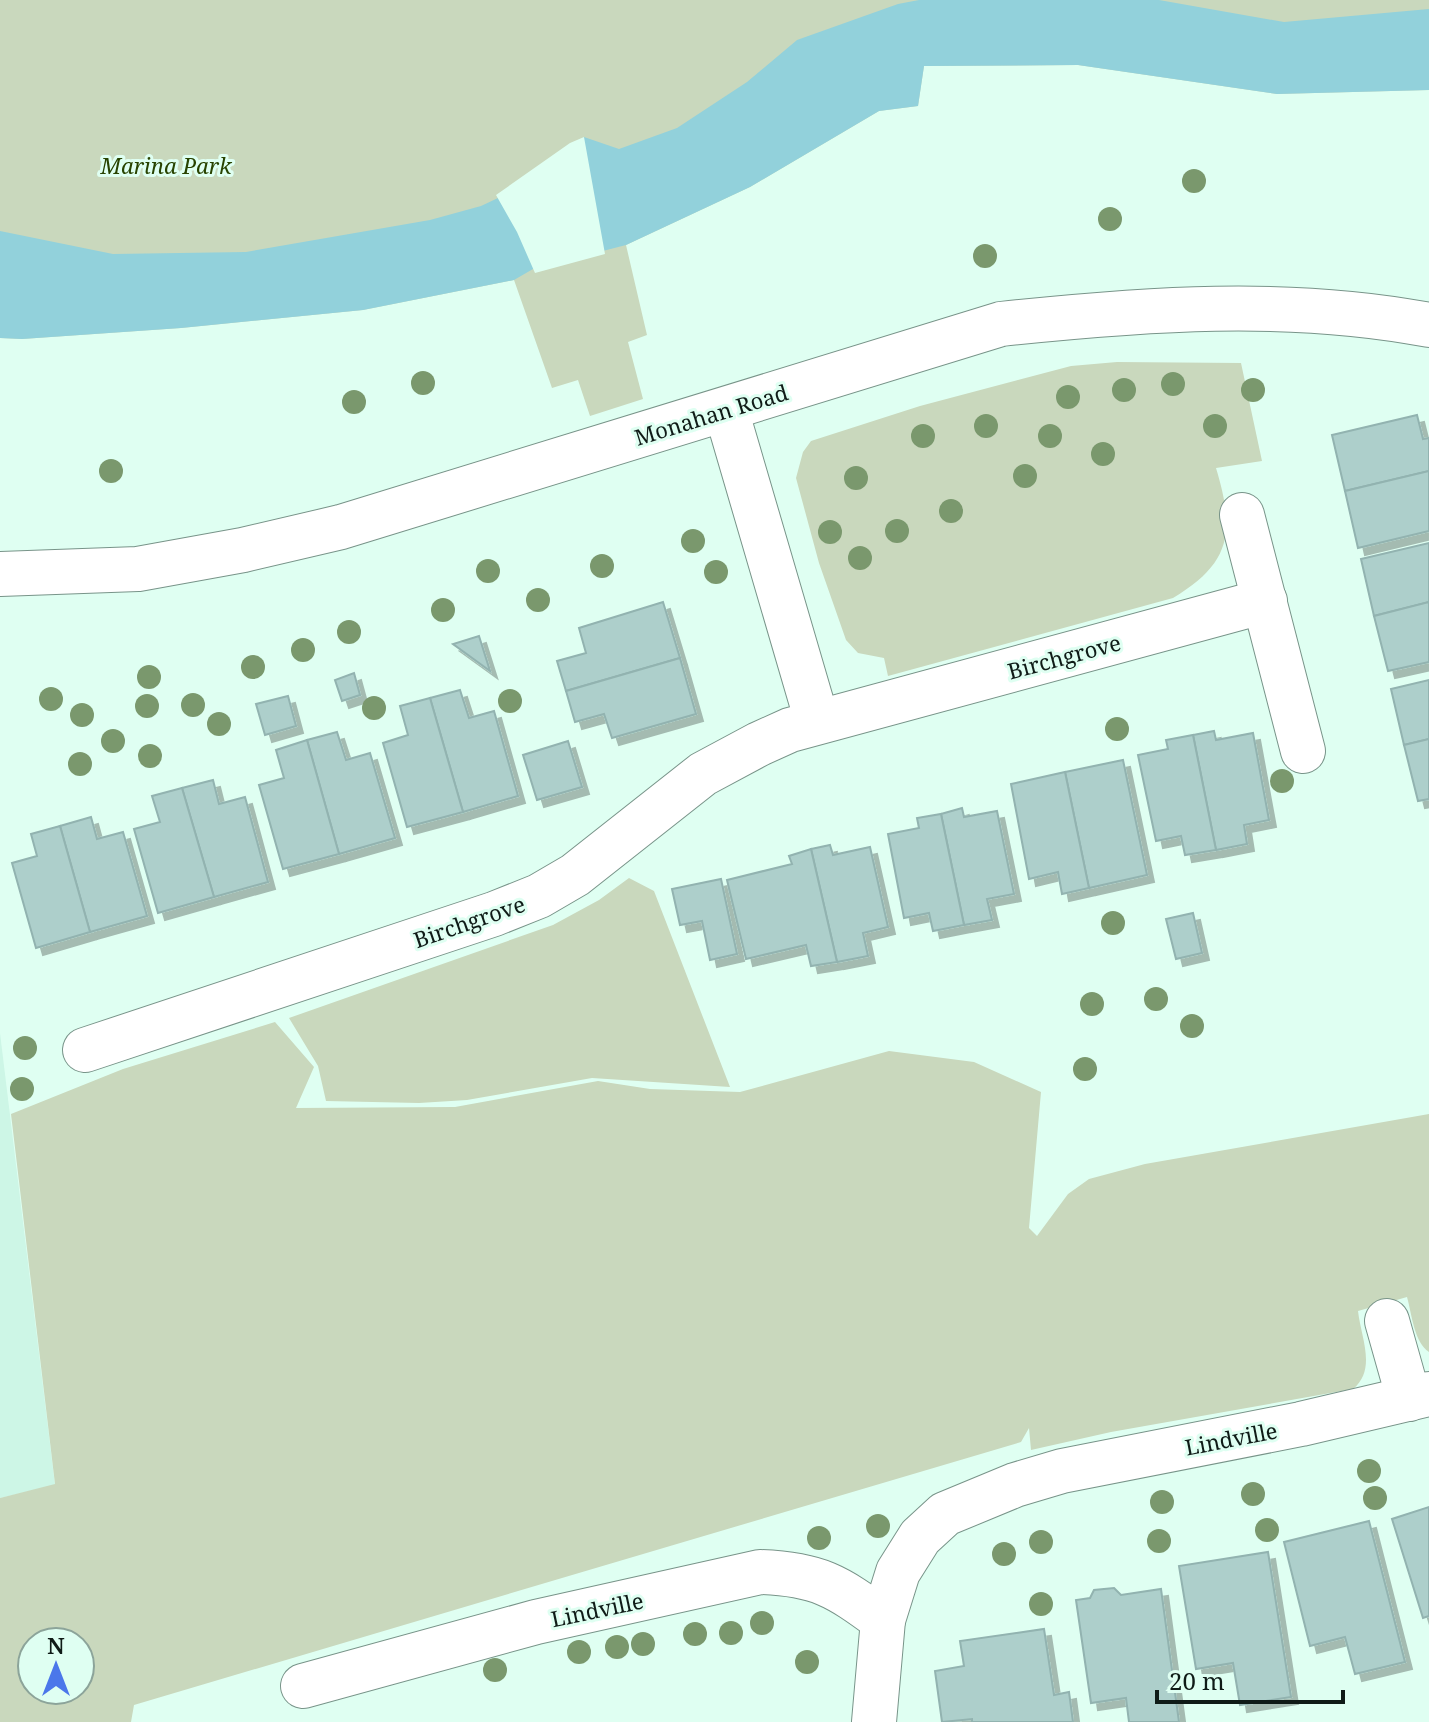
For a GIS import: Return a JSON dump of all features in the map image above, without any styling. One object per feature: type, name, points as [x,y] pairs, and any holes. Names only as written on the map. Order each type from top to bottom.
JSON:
[{"type":"street","name":"Monahan Road","points":[[0,574],[138,569],[243,550],[341,527],[1001,324],[1106,313],[1214,307],[1314,312],[1429,325]]},
{"type":"street","points":[[726,410],[817,721]]},
{"type":"street","points":[[1242,515],[1303,751]]},
{"type":"street","name":"Birchgrove","points":[[85,1050],[482,918],[539,896],[575,875],[703,774],[770,738],[817,721],[1265,601]]},
{"type":"street","name":"Lindville","points":[[874,1722],[883,1620],[904,1559],[920,1537],[945,1514],[1015,1485],[1062,1471],[1301,1424],[1419,1397],[1387,1321]]},
{"type":"street","name":"Lindville","points":[[303,1686],[536,1622],[760,1572],[794,1573],[841,1589],[883,1620]]},
{"type":"shaded area","points":[[0,1033],[55,1485],[0,1498]]},
{"type":"green space","name":"Marina Park","points":[[0,0],[1429,0],[1429,90],[1277,94],[1078,65],[924,66],[918,106],[879,111],[750,187],[626,245],[647,335],[628,342],[643,399],[590,416],[578,380],[552,388],[514,280],[363,310],[181,328],[0,338]]},
{"type":"green space","points":[[1117,362],[1241,363],[1262,461],[1216,468],[1226,510],[1226,528],[1218,558],[1207,572],[1173,598],[888,676],[884,658],[858,653],[846,640],[819,563],[796,478],[803,452],[811,441],[920,406],[1071,366]]},
{"type":"green space","points":[[629,878],[654,891],[730,1087],[592,1078],[467,1100],[419,1103],[326,1101],[318,1066],[289,1018],[553,925],[599,900]]},
{"type":"green space","points":[[275,1022],[314,1067],[296,1108],[455,1107],[598,1081],[650,1089],[740,1092],[889,1051],[974,1062],[1041,1092],[1029,1228],[1037,1236],[1068,1194],[1089,1179],[1145,1164],[1429,1114],[1429,1352],[1417,1335],[1407,1297],[1358,1311],[1366,1363],[1360,1381],[1353,1389],[1111,1432],[1031,1450],[1029,1428],[1021,1442],[134,1705],[131,1722],[0,1722],[0,1498],[55,1484],[11,1114],[123,1069]]},
{"type":"water","points":[[919,0],[1159,0],[1284,22],[1429,9],[1429,90],[1277,94],[1078,65],[924,66],[918,106],[879,111],[750,187],[626,245],[533,269],[514,280],[363,310],[181,328],[0,338],[0,231],[113,254],[246,252],[430,220],[498,198],[584,137],[619,149],[677,128],[747,82],[797,40],[898,4]]},
{"type":"pier","points":[[584,137],[605,254],[535,273],[496,195],[570,143]]},
{"type":"building","points":[[1417,415],[1423,439],[1429,438],[1429,471],[1345,491],[1332,435]]},
{"type":"building","points":[[1429,471],[1429,531],[1358,548],[1345,491]]},
{"type":"building","points":[[1429,543],[1429,602],[1374,616],[1361,559]]},
{"type":"building","points":[[663,602],[680,658],[566,691],[557,661],[586,653],[579,628]]},
{"type":"building","points":[[1429,602],[1429,662],[1388,671],[1374,616]]},
{"type":"building","points":[[479,636],[490,671],[453,644]]},
{"type":"building","points":[[680,658],[696,714],[612,738],[604,714],[575,722],[566,691]]},
{"type":"building","points":[[354,673],[360,695],[342,701],[335,680]]},
{"type":"building","points":[[1429,680],[1429,739],[1404,745],[1391,689]]},
{"type":"building","points":[[460,690],[469,718],[494,711],[518,796],[463,812],[430,698]]},
{"type":"building","points":[[288,696],[296,726],[265,735],[256,704]]},
{"type":"building","points":[[430,698],[463,812],[407,827],[383,743],[408,735],[400,706]]},
{"type":"building","points":[[1214,731],[1216,740],[1253,733],[1269,820],[1244,825],[1247,844],[1216,850],[1193,735]]},
{"type":"building","points":[[337,732],[346,760],[370,753],[395,838],[339,854],[307,740]]},
{"type":"building","points":[[1193,735],[1216,850],[1185,855],[1181,836],[1156,841],[1138,755],[1168,749],[1166,740]]},
{"type":"building","points":[[1429,739],[1429,799],[1418,801],[1404,745]]},
{"type":"building","points":[[307,740],[339,854],[283,869],[259,785],[284,778],[276,750]]},
{"type":"building","points":[[568,741],[582,787],[537,800],[523,755]]},
{"type":"building","points":[[1123,760],[1147,875],[1089,888],[1065,772]]},
{"type":"building","points":[[1065,772],[1089,888],[1062,894],[1058,872],[1029,879],[1011,784]]},
{"type":"building","points":[[213,780],[219,804],[245,797],[268,882],[214,897],[182,788]]},
{"type":"building","points":[[182,788],[214,897],[158,913],[134,829],[160,822],[152,796]]},
{"type":"building","points":[[962,808],[964,817],[997,811],[1014,894],[987,899],[992,920],[964,925],[941,814]]},
{"type":"building","points":[[941,814],[964,925],[933,931],[929,913],[904,918],[888,834],[919,828],[917,818]]},
{"type":"building","points":[[91,817],[97,839],[123,832],[147,916],[90,932],[60,826]]},
{"type":"building","points":[[60,826],[90,932],[36,948],[12,863],[37,856],[31,834]]},
{"type":"building","points":[[830,845],[833,855],[870,847],[888,927],[863,933],[868,956],[837,962],[811,849]]},
{"type":"building","points":[[811,849],[837,962],[811,966],[806,945],[746,959],[727,880],[792,864],[789,856]]},
{"type":"building","points":[[721,879],[737,954],[710,960],[702,921],[680,925],[672,889]]},
{"type":"building","points":[[1193,913],[1202,953],[1176,959],[1166,919]]},
{"type":"building","points":[[1429,1507],[1429,1616],[1423,1618],[1392,1519]]},
{"type":"building","points":[[1369,1521],[1405,1662],[1355,1674],[1345,1637],[1310,1646],[1284,1542]]},
{"type":"building","points":[[1268,1552],[1291,1697],[1240,1705],[1233,1663],[1196,1669],[1179,1566]]},
{"type":"building","points":[[1114,1588],[1121,1595],[1161,1589],[1179,1722],[1129,1722],[1126,1698],[1091,1703],[1076,1600],[1090,1598],[1094,1590]]},
{"type":"building","points":[[1044,1629],[1054,1695],[1069,1692],[1073,1722],[972,1722],[972,1719],[942,1722],[935,1671],[964,1666],[960,1641]]}]
